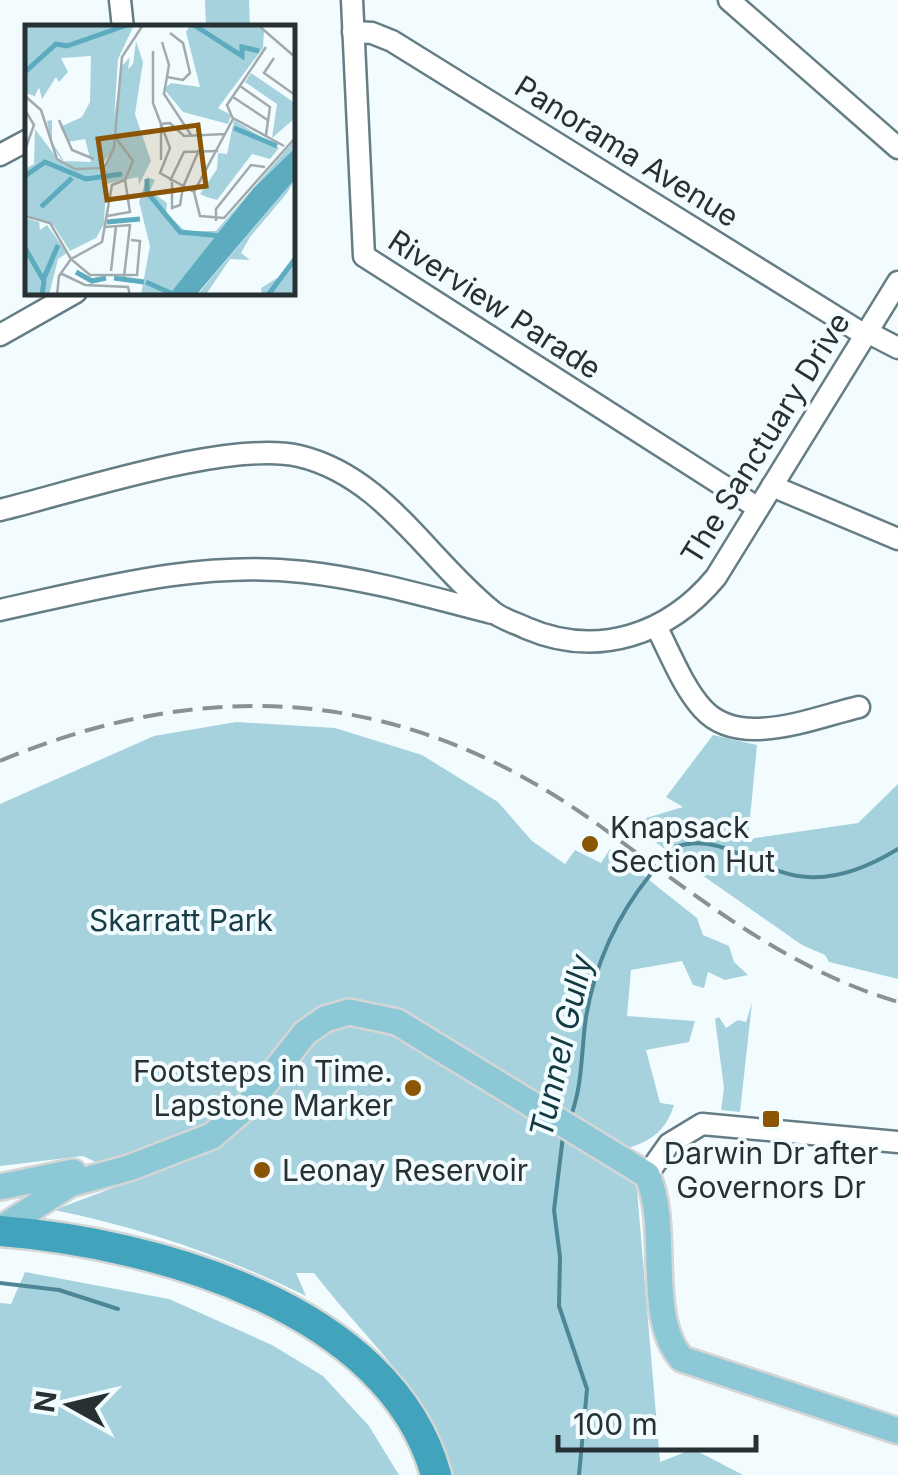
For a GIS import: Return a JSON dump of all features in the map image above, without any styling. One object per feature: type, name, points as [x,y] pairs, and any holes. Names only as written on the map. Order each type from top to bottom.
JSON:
[{"type":"highway","points":[[4,1236],[131,1270],[228,1303],[295,1334],[332,1357],[369,1391],[398,1432],[417,1475]]},
{"type":"highway","points":[[4,1236],[106,1246],[188,1270],[254,1295],[332,1335],[368,1363],[401,1402],[436,1475]]},
{"type":"main road","points":[[4,1236],[70,1184],[204,1141],[225,1127],[248,1105],[300,1037],[317,1024],[343,1013],[389,1018],[647,1174],[655,1202],[666,1329],[682,1358],[898,1431]]},
{"type":"main road","points":[[0,1187],[169,1153]]},
{"type":"street","points":[[120,0],[123,25]]},
{"type":"street","name":"Riverview Parade","points":[[352,0],[364,256],[758,508]]},
{"type":"street","points":[[729,0],[898,148]]},
{"type":"street","name":"Panorama Avenue","points":[[352,32],[392,40],[866,334],[898,348]]},
{"type":"street","points":[[0,155],[25,142]]},
{"type":"street","name":"The Sanctuary Drive","points":[[0,510],[196,462],[256,452],[293,455],[323,463],[363,486],[494,613],[534,632],[570,641],[622,639],[657,628],[698,600],[898,282]]},
{"type":"street","points":[[0,334],[71,295]]},
{"type":"street","points":[[772,486],[898,539]]},
{"type":"street","points":[[0,610],[168,574],[244,569],[346,578],[494,613]]},
{"type":"street","points":[[444,601],[454,592],[460,577]]},
{"type":"street","points":[[657,628],[693,696],[720,721],[762,729],[859,707]]},
{"type":"street","points":[[647,1174],[670,1144],[702,1124],[898,1142]]},
{"type":"green space","points":[[205,0],[249,0],[250,25],[206,25]]},
{"type":"green space","name":"Skarratt Park","points":[[236,722],[335,728],[422,755],[498,802],[532,841],[565,864],[575,850],[601,863],[610,849],[697,918],[703,935],[729,946],[734,962],[748,975],[725,980],[708,972],[704,988],[693,985],[682,961],[631,970],[627,1016],[695,1021],[689,1042],[646,1050],[660,1103],[674,1105],[663,1127],[628,1148],[586,1123],[631,1174],[637,1190],[660,1462],[693,1449],[743,1475],[453,1475],[420,1403],[314,1273],[296,1273],[306,1296],[183,1245],[54,1210],[134,1180],[83,1156],[0,1166],[0,804],[154,736]]},
{"type":"green space","points":[[713,735],[757,745],[748,839],[858,823],[898,784],[898,979],[829,962],[825,955],[802,945],[645,835],[646,818],[683,807],[666,797]]},
{"type":"green space","points":[[752,1003],[740,1112],[721,1110],[724,1088],[715,1019],[719,1017],[726,1028],[738,1020],[746,1022]]},
{"type":"green space","points":[[25,1272],[169,1299],[272,1345],[323,1376],[369,1426],[399,1475],[0,1475],[0,1303],[11,1304]]},
{"type":"waterway","name":"Tunnel Gully","points":[[675,847],[710,844],[792,875],[809,877],[856,870],[898,849]]},
{"type":"waterway","name":"Tunnel Gully","points":[[570,1118],[595,978],[627,907],[650,875]]},
{"type":"waterway","name":"Tunnel Gully","points":[[563,1136],[554,1210],[560,1257],[559,1306],[587,1389],[579,1475]]},
{"type":"waterway","points":[[0,1283],[59,1290],[118,1309]]},
{"type":"railway","points":[[0,761],[79,733],[157,714],[234,706],[309,709],[384,722],[457,746],[529,780],[779,950],[856,988],[898,1002]]},
{"type":"place","name":"Knapsack Section Hut","points":[[590,844]]},
{"type":"place","name":"Footsteps in Time. Lapstone Marker","points":[[413,1088]]},
{"type":"place","name":"Darwin Dr after Governors Dr","points":[[771,1119]]},
{"type":"place","name":"Leonay Reservoir","points":[[262,1170]]}]
